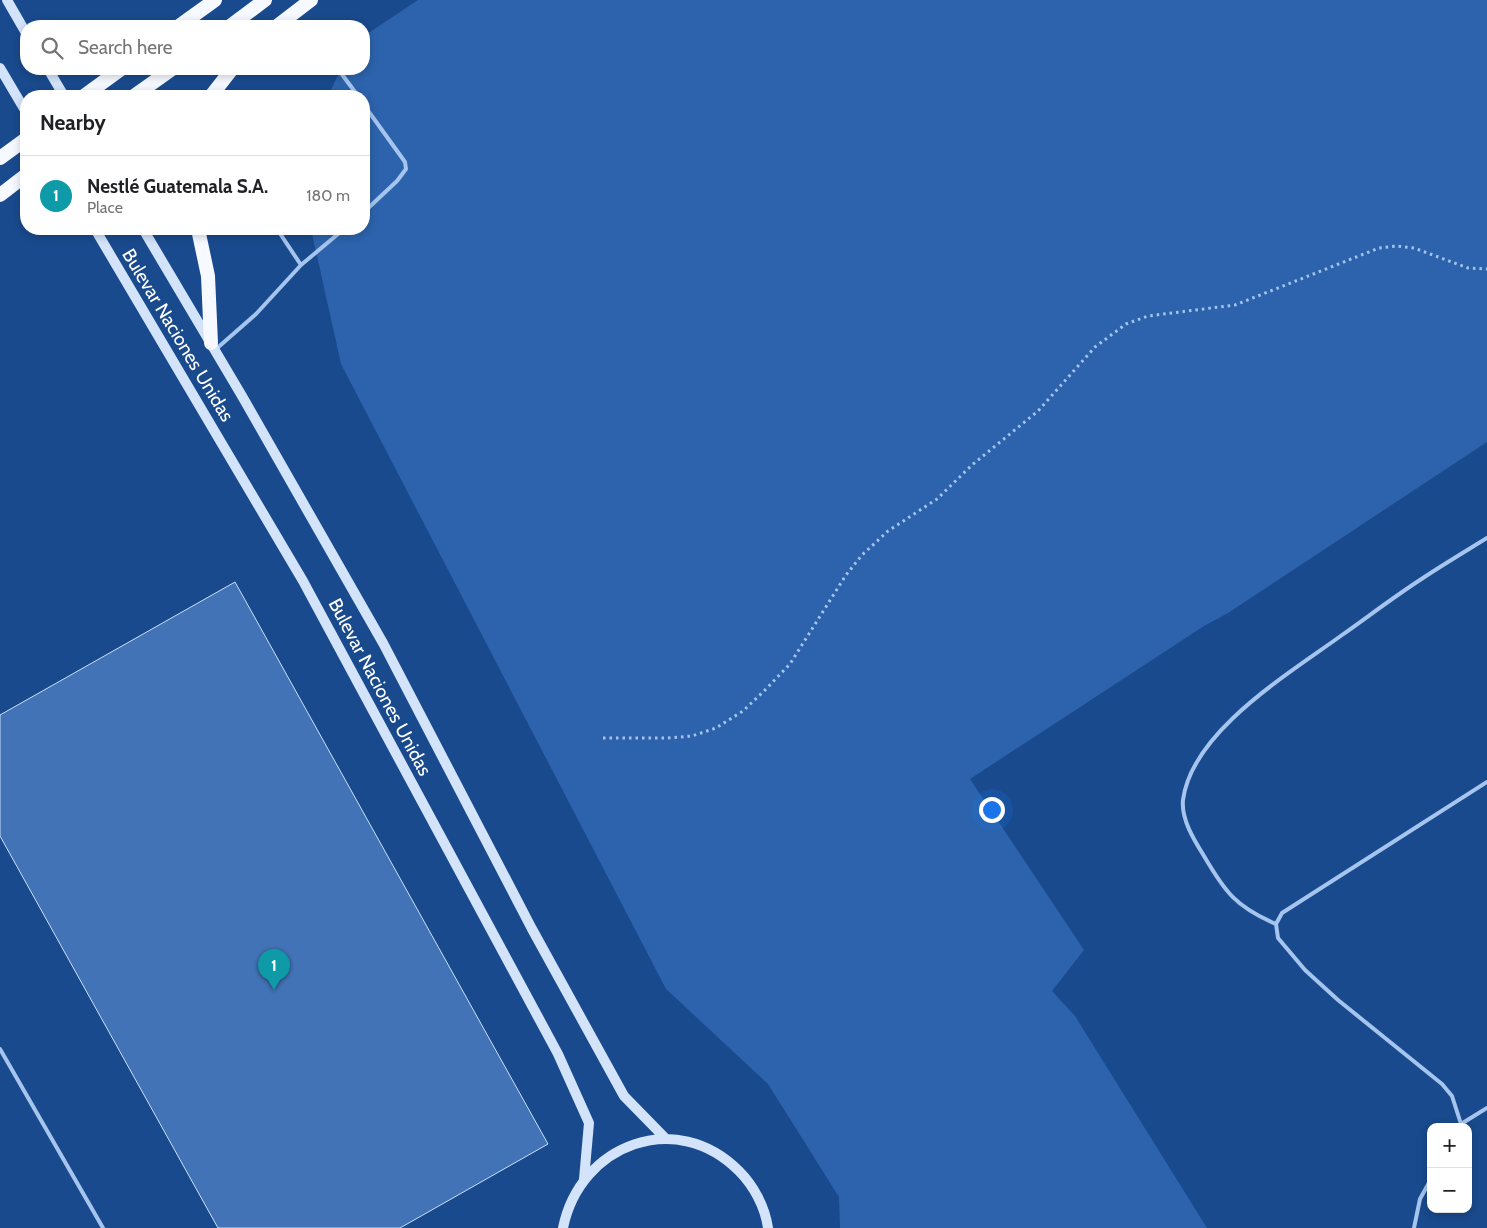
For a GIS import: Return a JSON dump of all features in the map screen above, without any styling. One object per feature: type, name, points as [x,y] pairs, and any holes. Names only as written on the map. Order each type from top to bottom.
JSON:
[{"type":"highway","points":[[187,20],[214,0]]},
{"type":"highway","points":[[285,20],[311,0]]},
{"type":"highway","points":[[238,20],[261,3]]},
{"type":"highway","points":[[92,90],[113,75]]},
{"type":"highway","points":[[142,90],[164,75]]},
{"type":"highway","points":[[216,90],[227,75]]},
{"type":"highway","points":[[0,158],[20,143]]},
{"type":"highway","points":[[0,194],[20,179]]},
{"type":"highway","points":[[199,235],[208,276],[213,346]]},
{"type":"main road","points":[[7,0],[20,23]]},
{"type":"main road","points":[[0,68],[20,102]]},
{"type":"main road","points":[[52,75],[60,90]]},
{"type":"main road","name":"Bulevar Naciones Unidas","points":[[99,235],[303,581],[558,1054],[589,1123],[584,1179]]},
{"type":"main road","name":"Bulevar Naciones Unidas","points":[[147,235],[213,346],[383,643],[532,929],[624,1096],[666,1139]]},
{"type":"main road","points":[[563,1228],[567,1210],[575,1193],[584,1179],[601,1162],[621,1149],[643,1142],[666,1139],[696,1144],[711,1150],[731,1162],[747,1178],[759,1198],[768,1228]]},
{"type":"lane","points":[[342,75],[354,90]]},
{"type":"lane","points":[[370,112],[406,162],[406,169],[397,181],[370,206]]},
{"type":"lane","points":[[281,235],[302,265]]},
{"type":"lane","points":[[213,346],[256,314],[302,265],[337,235]]},
{"type":"lane","points":[[1276,924],[1254,915],[1241,906],[1218,879],[1198,846],[1183,814],[1183,800],[1188,778],[1199,758],[1216,737],[1260,694],[1423,578],[1487,538]]},
{"type":"lane","points":[[1460,1123],[1452,1096],[1442,1084],[1338,1000],[1305,970],[1278,938],[1276,924],[1282,913],[1487,782]]},
{"type":"lane","points":[[0,1050],[103,1228]]},
{"type":"lane","points":[[1465,1123],[1487,1108]]},
{"type":"lane","points":[[1414,1228],[1420,1198],[1427,1185]]},
{"type":"path","points":[[603,738],[692,736],[716,728],[743,710],[790,664],[846,575],[862,555],[888,531],[937,499],[972,465],[1038,411],[1095,347],[1126,324],[1156,314],[1235,305],[1379,248],[1397,246],[1414,248],[1468,268],[1487,269]]},
{"type":"shaded area","points":[[418,0],[1487,0],[1487,442],[1228,613],[1204,626],[970,779],[1084,950],[1052,991],[1075,1016],[1207,1228],[840,1228],[839,1197],[768,1084],[666,989],[341,364],[312,235],[370,235],[370,90],[331,90],[338,75],[370,75],[370,32]]},
{"type":"building","points":[[235,582],[548,1144],[400,1228],[218,1228],[0,836],[0,715]]},
{"type":"place","name":"Nestlé Guatemala S.A.","points":[[274,990]]}]
